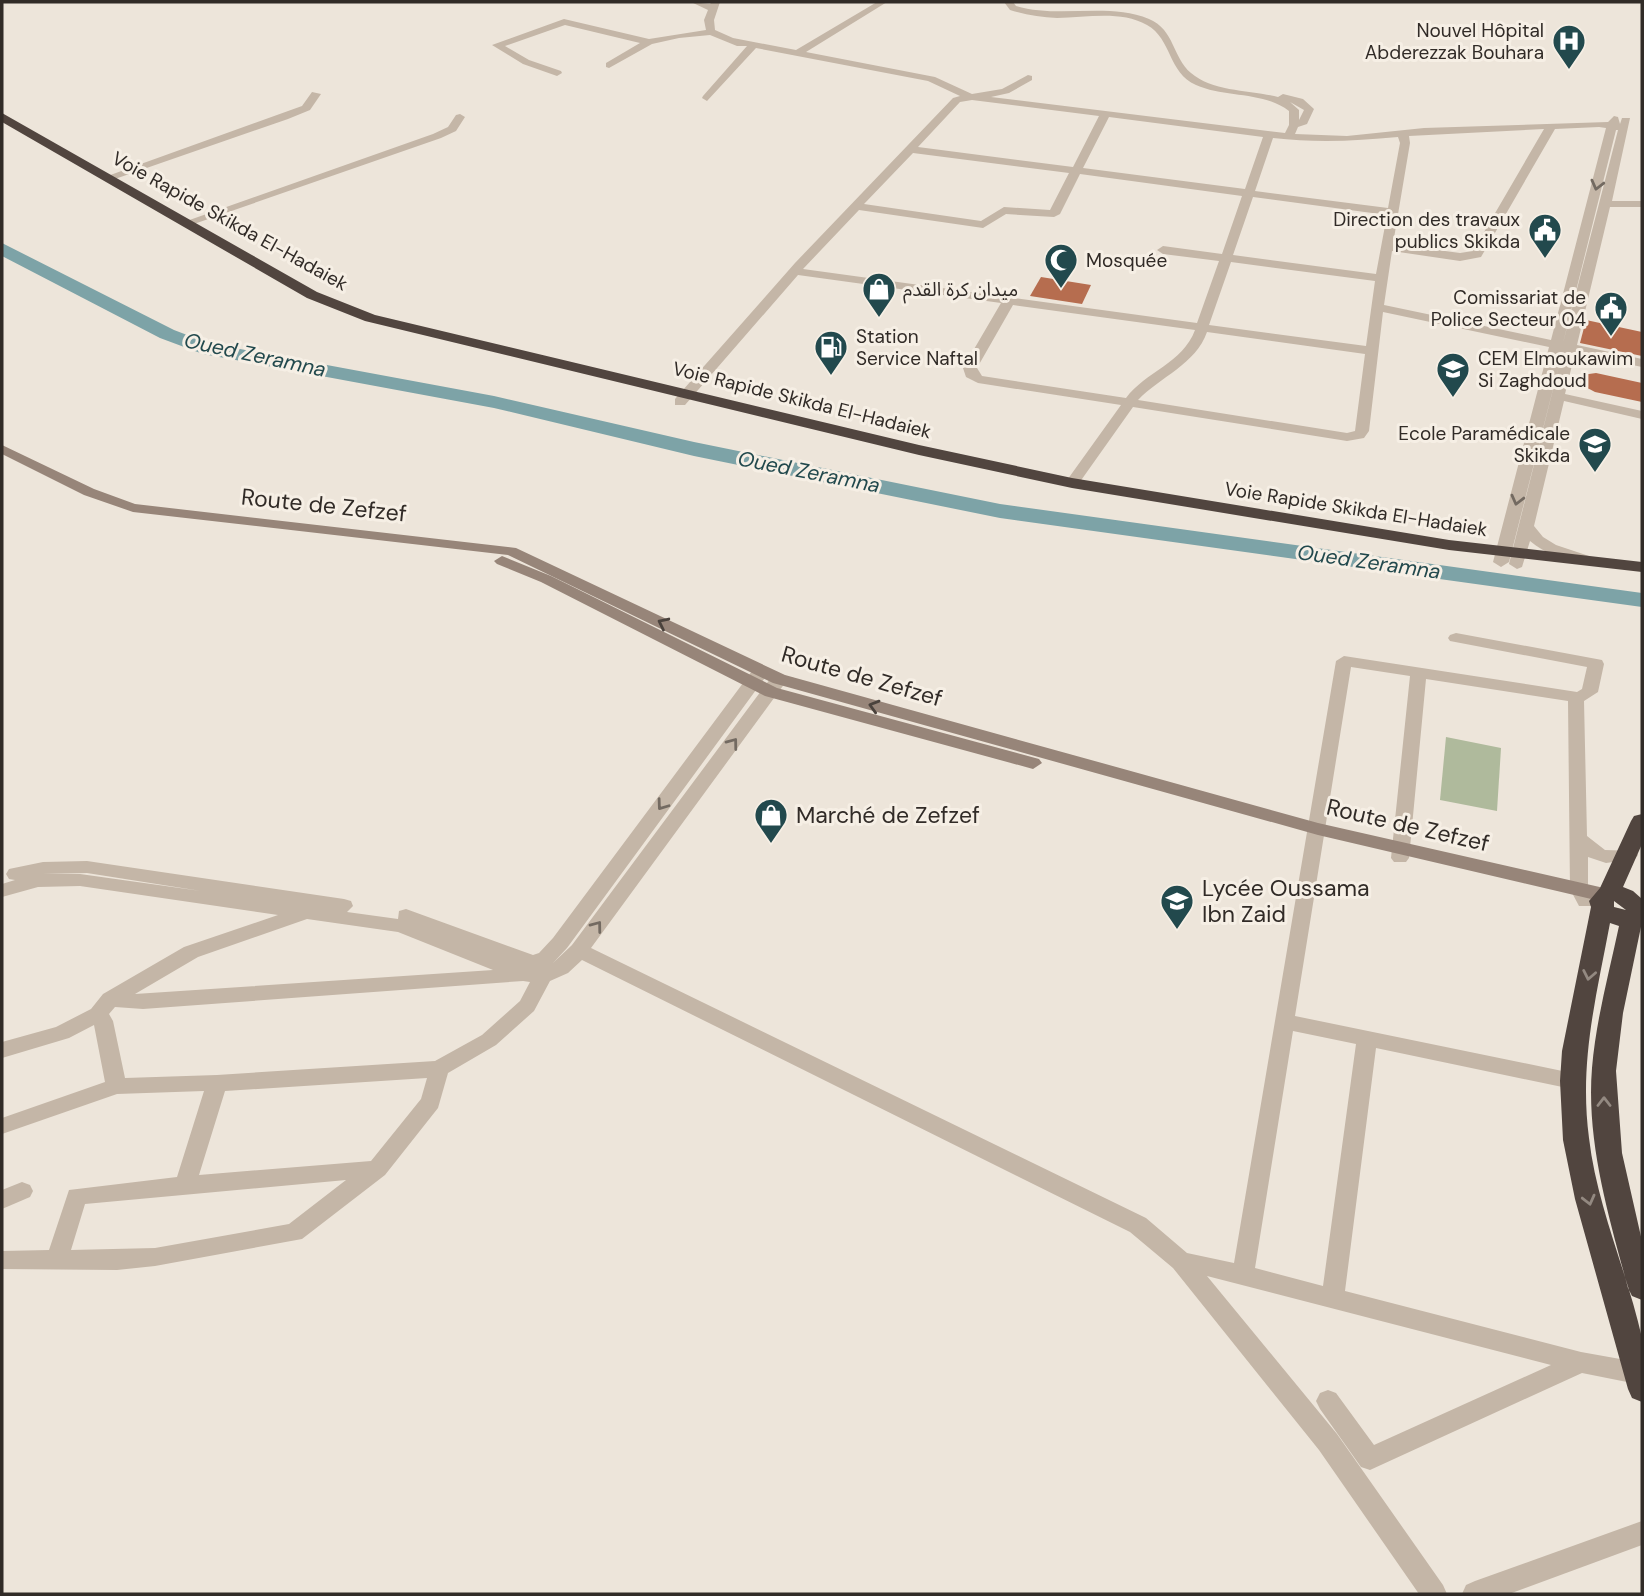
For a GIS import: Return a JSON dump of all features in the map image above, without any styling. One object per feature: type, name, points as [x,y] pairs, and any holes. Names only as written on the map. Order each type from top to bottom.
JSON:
[{"type":"highway","name":"Voie Rapide Skikda El-Hadaiek","points":[[2,117],[312,295],[370,318],[684,398],[1072,483],[1510,558],[1642,566]]},
{"type":"highway","name":"Voie Rapide Skikda El-Hadaiek","points":[[2,128],[293,295],[340,318],[1096,498],[1642,577]]},
{"type":"highway","points":[[1640,1381],[1588,1199],[1576,1140],[1572,1081],[1574,1051],[1597,899],[1629,855],[1642,821]]},
{"type":"highway","points":[[1597,899],[1621,894],[1638,908],[1607,1038],[1604,1112],[1611,1166],[1642,1288]]},
{"type":"main road","name":"Route de Zefzef","points":[[2,449],[89,492],[133,508],[511,551],[557,571],[775,686],[1317,834],[1597,899]]},
{"type":"main road","name":"Route de Zefzef","points":[[2,462],[124,516],[503,561],[757,677]]},
{"type":"street","points":[[695,2],[714,5],[709,19],[711,32]]},
{"type":"street","points":[[799,52],[883,2]]},
{"type":"street","points":[[1009,2],[1013,8],[1033,11],[1123,11],[1152,18],[1176,33],[1191,69],[1204,79],[1227,87],[1293,100],[1307,106],[1308,114],[1303,122],[1294,125],[1288,137]]},
{"type":"street","points":[[1020,2],[1033,11]]},
{"type":"street","points":[[557,73],[526,62],[497,45],[565,22],[649,43]]},
{"type":"street","points":[[609,65],[649,43],[679,35],[711,32],[752,47],[946,85]]},
{"type":"street","points":[[730,40],[931,79],[970,97],[1288,137],[1347,139],[1403,133],[1619,123]]},
{"type":"street","points":[[707,98],[752,47]]},
{"type":"street","points":[[684,398],[795,271],[957,100],[1005,91],[1028,78]]},
{"type":"street","points":[[108,178],[284,117],[306,108],[316,94]]},
{"type":"street","points":[[855,206],[983,225],[1004,211],[1048,213],[1100,115]]},
{"type":"street","points":[[187,223],[437,136],[452,129],[460,117]]},
{"type":"street","points":[[1510,558],[1526,526],[1609,189],[1619,123]]},
{"type":"street","points":[[1510,558],[1556,345],[1619,123]]},
{"type":"street","points":[[1387,247],[1460,257],[1477,254],[1551,126]]},
{"type":"street","points":[[1008,302],[970,368],[974,377],[1356,436],[1362,431],[1381,278],[1405,142],[1403,133]]},
{"type":"street","points":[[1072,483],[1129,402],[1148,383],[1184,356],[1203,328],[1269,135]]},
{"type":"street","points":[[910,149],[1393,212]]},
{"type":"street","points":[[1609,189],[1642,204]]},
{"type":"street","points":[[1605,204],[1642,204]]},
{"type":"street","points":[[1163,250],[1381,278]]},
{"type":"street","points":[[795,271],[1372,351]]},
{"type":"street","points":[[1377,307],[1642,363]]},
{"type":"street","points":[[1558,396],[1642,415]]},
{"type":"street","points":[[1526,526],[1540,544],[1552,550],[1594,561]]},
{"type":"street","points":[[1243,1275],[1344,661],[1576,699],[1590,692],[1596,664],[1456,638]]},
{"type":"street","points":[[1400,853],[1418,673]]},
{"type":"street","points":[[2,877],[43,867],[87,867],[408,916],[532,962],[570,947],[757,677]]},
{"type":"street","points":[[104,1006],[532,976],[570,947],[775,686]]},
{"type":"street","points":[[1576,699],[1578,838],[1597,899]]},
{"type":"street","points":[[1578,838],[1593,854],[1610,858],[1629,855]]},
{"type":"street","points":[[2,890],[38,881],[70,879],[401,926],[532,976]]},
{"type":"street","points":[[2,1050],[62,1033],[191,952],[305,913]]},
{"type":"street","points":[[570,947],[1138,1225],[1181,1261],[1328,1442],[1434,1594]]},
{"type":"street","points":[[2,1126],[116,1086],[216,1083],[439,1069],[489,1040],[527,1006],[532,976]]},
{"type":"street","points":[[104,1006],[103,1021],[116,1086]]},
{"type":"street","points":[[1286,1022],[1572,1081]]},
{"type":"street","points":[[1333,1298],[1367,1039]]},
{"type":"street","points":[[2,1260],[155,1257],[294,1232],[377,1170],[431,1102],[439,1069]]},
{"type":"street","points":[[185,1185],[216,1083]]},
{"type":"street","points":[[57,1260],[77,1196],[377,1170]]},
{"type":"street","points":[[1181,1261],[1581,1362],[1640,1381]]},
{"type":"street","points":[[1328,1401],[1370,1459],[1581,1362]]},
{"type":"street","points":[[1475,1594],[1642,1533]]},
{"type":"green space","points":[[1446,737],[1501,748],[1497,811],[1440,800]]},
{"type":"building","name":"Mosquée","points":[[1041,277],[1091,285],[1082,304],[1030,296]]},
{"type":"building","name":"Comissariat de Police Secteur 04","points":[[1586,320],[1642,332],[1642,356],[1580,343]]},
{"type":"building","points":[[1596,373],[1642,383],[1642,402],[1595,392],[1580,384],[1582,375]]},
{"type":"waterway","name":"Oued Zeramna","points":[[2,249],[167,334],[203,348],[494,402],[694,449],[1000,511],[1642,600]]},
{"type":"place","name":"Nouvel Hôpital Abderezzak Bouhara","points":[[1569,71]]},
{"type":"place","name":"Direction des travaux publics Skikda","points":[[1545,260]]},
{"type":"place","name":"Mosquée","points":[[1061,290]]},
{"type":"place","name":"ميدان كرة القدم","points":[[879,319]]},
{"type":"place","name":"Comissariat de Police Secteur 04","points":[[1611,338]]},
{"type":"place","name":"Station Service Naftal","points":[[831,377]]},
{"type":"place","name":"CEM Elmoukawim Si Zaghdoud","points":[[1453,399]]},
{"type":"place","name":"Ecole Paramédicale Skikda","points":[[1595,474]]},
{"type":"place","name":"Marché de Zefzef","points":[[771,845]]},
{"type":"place","name":"Lycée Oussama Ibn Zaid","points":[[1177,931]]}]
